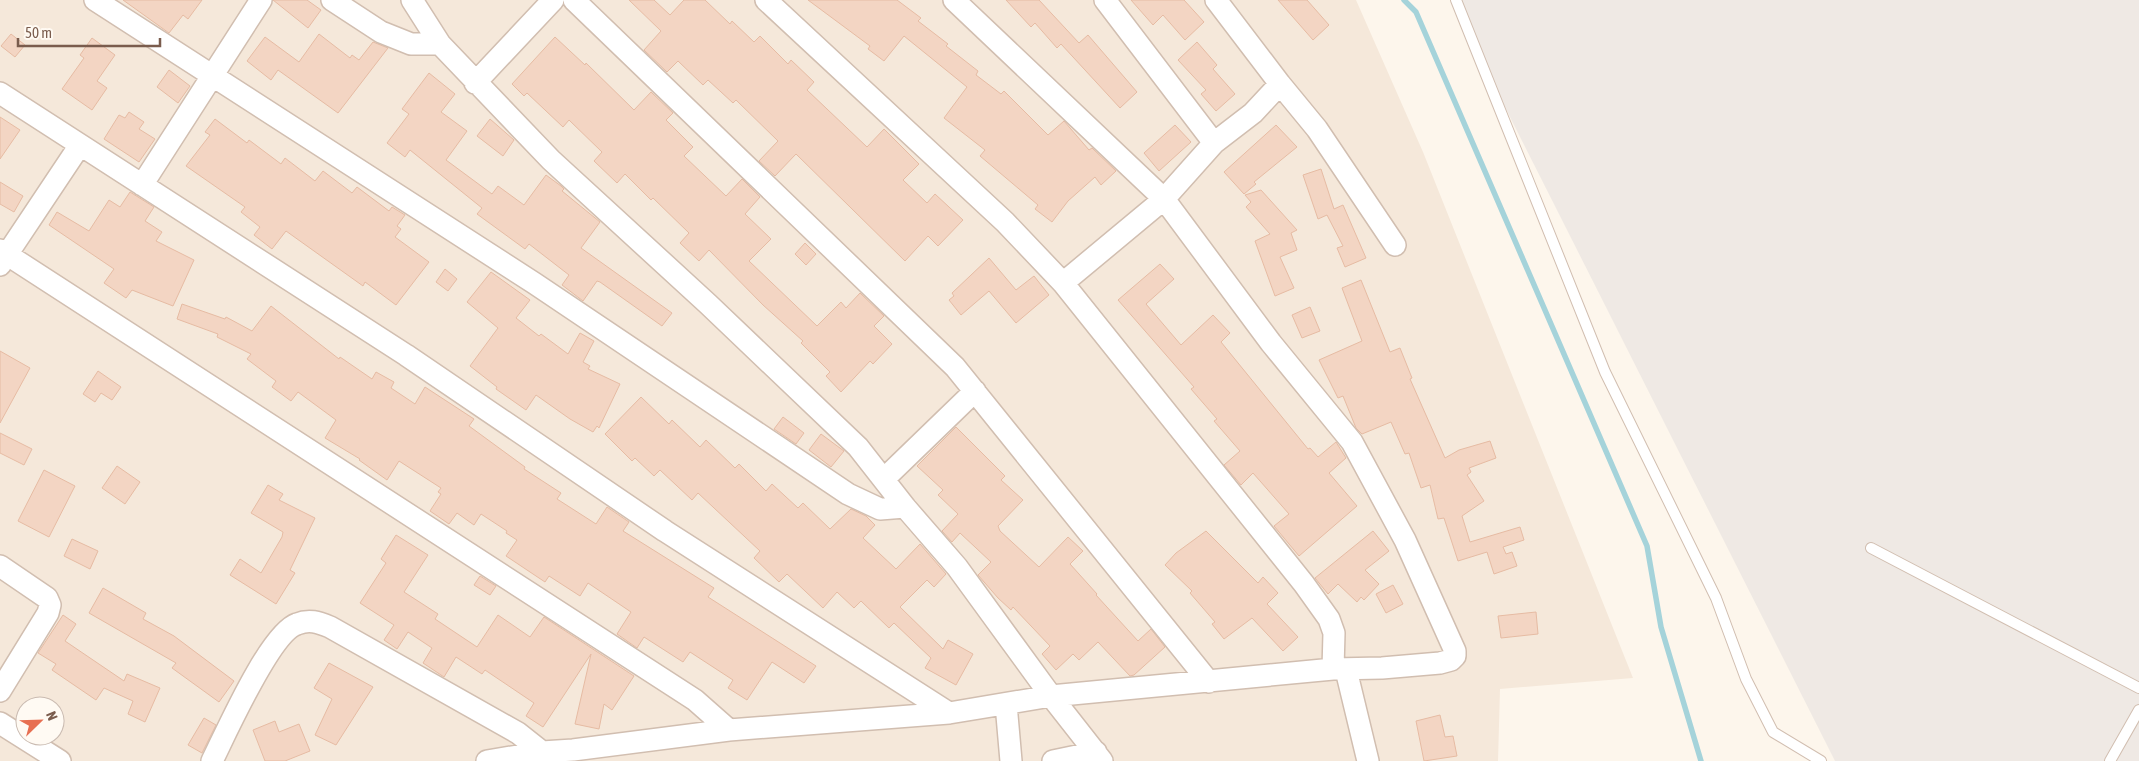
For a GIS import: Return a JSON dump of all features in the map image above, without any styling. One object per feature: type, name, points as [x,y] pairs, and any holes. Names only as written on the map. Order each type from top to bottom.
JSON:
[{"type":"street","points":[[95,0],[534,283],[848,494],[880,509],[905,507]]},
{"type":"street","points":[[142,185],[261,0]]},
{"type":"street","points":[[332,0],[381,32],[411,44],[440,44]]},
{"type":"street","points":[[412,0],[440,44],[475,83],[551,160],[708,304],[858,448],[905,507],[957,567],[1051,696],[1099,757]]},
{"type":"street","points":[[475,83],[553,0]]},
{"type":"street","points":[[574,0],[955,367],[1210,682]]},
{"type":"street","points":[[766,0],[1005,222],[1063,283],[1304,584],[1329,619],[1334,633],[1339,670],[1368,761]]},
{"type":"street","points":[[487,761],[542,752],[578,756],[729,730],[949,713],[1051,696],[1339,670],[1440,663],[1451,660],[1455,656],[1455,651],[1405,540],[1352,442],[1271,343],[1164,199],[954,0]]},
{"type":"street","points":[[1105,0],[1214,143]]},
{"type":"street","points":[[1216,0],[1280,84],[1318,129],[1394,245]]},
{"type":"street","points":[[1063,283],[1164,199],[1214,143],[1253,113],[1280,84]]},
{"type":"street","points":[[0,93],[406,355],[665,531],[949,713]]},
{"type":"street","points":[[80,145],[2,257],[670,684],[694,700],[729,730]]},
{"type":"street","points":[[884,479],[975,391]]},
{"type":"street","points":[[0,566],[47,598],[50,605],[48,613],[0,691]]},
{"type":"street","points":[[212,761],[274,645],[295,624],[313,620],[330,627],[518,734],[542,752]]},
{"type":"street","points":[[1006,704],[1011,761]]},
{"type":"street","points":[[0,724],[60,761]]},
{"type":"street","points":[[1053,761],[1099,757]]},
{"type":"lane","points":[[1456,0],[1606,372],[1716,598],[1746,679],[1773,732],[1822,761]]},
{"type":"lane","points":[[1871,548],[2139,688]]},
{"type":"lane","points":[[2110,761],[2139,710]]},
{"type":"shaded area","points":[[0,0],[1356,0],[1423,152],[1633,678],[1500,689],[1498,761],[0,761]]},
{"type":"shaded area","points":[[1451,0],[2139,0],[2139,761],[1835,761]]},
{"type":"building","points":[[123,0],[202,0],[188,19],[183,15],[169,33]]},
{"type":"building","points":[[273,0],[307,0],[321,10],[308,28]]},
{"type":"building","points":[[629,0],[654,0],[670,15],[684,0],[705,0],[730,24],[732,21],[754,42],[760,36],[788,64],[791,60],[814,82],[807,90],[867,147],[884,129],[919,164],[903,180],[927,203],[935,194],[963,220],[938,246],[928,236],[905,261],[796,154],[775,176],[759,161],[778,141],[736,100],[733,103],[708,80],[703,85],[678,61],[667,72],[644,50],[661,31]]},
{"type":"building","points":[[808,0],[897,0],[921,18],[918,21],[948,44],[946,46],[978,71],[976,75],[1001,94],[1004,91],[1048,135],[1064,121],[1089,150],[1092,148],[1116,171],[1101,185],[1095,177],[1068,201],[1052,222],[1035,209],[1038,205],[980,156],[985,150],[944,118],[967,87],[904,36],[884,61],[868,49],[870,46]]},
{"type":"building","points":[[1006,0],[1039,0],[1079,43],[1088,35],[1137,92],[1120,108],[1061,44],[1057,48],[1035,23],[1031,27]]},
{"type":"building","points":[[1131,0],[1184,0],[1204,22],[1185,40],[1163,15],[1153,25]]},
{"type":"building","points":[[1278,0],[1307,0],[1329,25],[1313,40]]},
{"type":"building","points":[[11,34],[25,45],[15,57],[1,46]]},
{"type":"building","points":[[319,34],[350,58],[352,55],[359,60],[373,42],[388,48],[338,113],[278,70],[271,80],[247,61],[265,37],[299,62]]},
{"type":"building","points":[[555,37],[585,65],[586,63],[634,110],[651,92],[673,113],[666,120],[693,147],[684,156],[726,196],[742,179],[760,197],[745,214],[771,239],[749,261],[817,326],[841,302],[846,308],[860,293],[884,316],[874,326],[892,344],[873,364],[870,361],[841,392],[826,376],[830,372],[801,343],[803,341],[763,305],[709,250],[699,261],[680,243],[689,233],[653,198],[651,200],[625,174],[617,183],[594,161],[602,152],[569,120],[563,127],[527,93],[524,96],[512,84]]},
{"type":"building","points":[[92,38],[115,55],[97,81],[107,88],[92,110],[62,89],[84,58],[80,55]]},
{"type":"building","points":[[1197,42],[1217,65],[1213,69],[1235,94],[1216,111],[1201,94],[1206,90],[1178,60]]},
{"type":"building","points":[[169,70],[190,86],[178,103],[157,87]]},
{"type":"building","points":[[429,73],[455,94],[441,112],[467,131],[446,160],[492,194],[498,186],[524,205],[546,175],[561,186],[564,189],[562,191],[600,222],[581,248],[672,313],[662,326],[597,281],[583,301],[562,285],[569,275],[529,244],[525,249],[477,214],[482,208],[410,150],[405,157],[387,143],[409,114],[402,109]]},
{"type":"building","points":[[129,112],[144,122],[139,129],[155,139],[139,162],[104,139],[119,115],[125,118]]},
{"type":"building","points":[[0,117],[20,130],[0,159]]},
{"type":"building","points":[[215,119],[247,143],[249,140],[281,164],[285,158],[315,181],[323,171],[352,193],[357,187],[389,211],[392,207],[405,215],[397,226],[401,229],[395,237],[429,262],[396,305],[365,282],[363,286],[286,231],[272,249],[254,235],[260,227],[241,212],[245,207],[186,166],[210,135],[205,132]]},
{"type":"building","points":[[490,119],[514,140],[503,156],[477,136]]},
{"type":"building","points":[[1175,125],[1191,142],[1159,171],[1144,153]]},
{"type":"building","points":[[1276,125],[1297,147],[1254,182],[1256,184],[1244,194],[1224,172]]},
{"type":"building","points":[[1321,169],[1334,209],[1343,205],[1366,258],[1345,267],[1337,248],[1343,246],[1327,215],[1318,219],[1303,175]]},
{"type":"building","points":[[0,182],[23,196],[14,212],[0,204]]},
{"type":"building","points":[[1261,190],[1297,230],[1291,233],[1297,250],[1280,257],[1294,288],[1275,296],[1255,241],[1270,234],[1246,207],[1251,202],[1245,195]]},
{"type":"building","points":[[130,192],[154,207],[145,221],[162,232],[156,241],[194,260],[173,306],[132,290],[126,298],[104,283],[114,269],[49,225],[57,212],[89,231],[109,200],[120,207]]},
{"type":"building","points":[[805,243],[816,254],[806,265],[795,254]]},
{"type":"building","points":[[989,258],[1016,290],[1034,276],[1049,295],[1016,323],[989,291],[961,315],[949,300],[954,296],[952,293]]},
{"type":"building","points":[[1160,264],[1174,279],[1146,304],[1181,345],[1213,315],[1230,333],[1221,342],[1308,449],[1310,448],[1318,457],[1336,442],[1346,458],[1329,473],[1357,506],[1299,556],[1274,526],[1289,514],[1253,473],[1241,485],[1224,465],[1240,451],[1214,421],[1217,419],[1191,389],[1194,387],[1118,300]]},
{"type":"building","points":[[445,269],[457,279],[448,291],[436,282]]},
{"type":"building","points":[[491,272],[530,300],[516,318],[539,336],[541,334],[568,354],[580,333],[594,341],[583,362],[590,366],[588,369],[620,384],[599,428],[597,426],[593,432],[570,419],[536,395],[526,410],[496,389],[497,387],[470,366],[498,328],[467,302]]},
{"type":"building","points":[[1361,280],[1390,352],[1400,348],[1412,378],[1410,379],[1445,458],[1459,450],[1490,441],[1496,458],[1469,468],[1471,472],[1467,475],[1484,501],[1462,516],[1470,542],[1520,527],[1524,540],[1503,547],[1506,554],[1512,552],[1517,566],[1494,574],[1487,552],[1458,561],[1444,518],[1438,519],[1430,485],[1421,488],[1409,453],[1405,454],[1391,422],[1362,434],[1356,428],[1343,396],[1338,398],[1319,360],[1362,341],[1342,288]]},
{"type":"building","points":[[182,304],[225,319],[226,317],[252,331],[271,306],[339,359],[340,357],[372,379],[376,372],[394,382],[391,388],[415,404],[425,387],[474,419],[469,426],[525,467],[524,469],[561,493],[557,499],[596,524],[607,507],[629,522],[623,531],[714,588],[708,597],[816,666],[804,683],[772,662],[747,700],[728,688],[733,680],[690,652],[683,662],[644,637],[637,648],[617,634],[631,612],[588,583],[580,596],[549,576],[545,582],[506,556],[517,540],[481,514],[474,525],[457,513],[449,524],[430,511],[441,494],[438,492],[441,488],[399,461],[387,480],[360,459],[325,438],[336,420],[298,392],[291,401],[272,387],[276,381],[247,359],[251,354],[217,337],[218,334],[177,319]]},
{"type":"building","points":[[1310,307],[1320,331],[1302,338],[1292,315]]},
{"type":"building","points":[[0,351],[30,368],[0,423]]},
{"type":"building","points":[[98,371],[121,387],[112,400],[101,393],[95,402],[83,394]]},
{"type":"building","points":[[641,397],[669,424],[672,420],[700,447],[706,440],[735,468],[739,464],[766,491],[772,484],[798,508],[803,503],[830,529],[851,509],[866,516],[875,525],[863,538],[896,569],[920,544],[946,574],[934,587],[927,580],[900,607],[943,649],[948,640],[973,654],[956,685],[925,668],[931,658],[894,623],[889,628],[861,601],[854,608],[837,592],[823,608],[787,574],[779,582],[754,558],[760,551],[698,493],[692,500],[660,470],[654,476],[635,458],[632,461],[605,434]]},
{"type":"building","points":[[783,417],[804,433],[796,444],[774,429]]},
{"type":"building","points":[[956,427],[1005,476],[1001,480],[1023,500],[998,526],[1000,531],[1039,567],[1068,537],[1083,551],[1070,564],[1096,595],[1138,641],[1151,629],[1165,647],[1134,675],[1130,676],[1098,642],[1079,660],[1073,654],[1056,670],[1042,654],[1050,646],[1013,607],[1011,610],[998,598],[978,575],[991,562],[960,533],[952,542],[942,531],[958,514],[938,495],[943,490],[917,466]]},
{"type":"building","points":[[0,433],[32,449],[24,465],[0,453]]},
{"type":"building","points":[[821,434],[844,451],[831,467],[809,450]]},
{"type":"building","points":[[117,466],[140,482],[125,504],[102,488]]},
{"type":"building","points":[[44,470],[75,486],[49,537],[18,521]]},
{"type":"building","points":[[268,485],[283,494],[279,500],[315,518],[290,570],[295,573],[276,604],[230,575],[240,559],[261,573],[282,537],[283,532],[251,513]]},
{"type":"building","points":[[1206,531],[1258,583],[1263,577],[1278,593],[1267,604],[1298,637],[1283,651],[1252,618],[1224,639],[1212,624],[1215,622],[1190,593],[1192,591],[1165,565],[1176,553]]},
{"type":"building","points":[[1373,531],[1389,551],[1365,570],[1379,584],[1364,600],[1361,597],[1357,602],[1338,584],[1328,594],[1315,578]]},
{"type":"building","points":[[396,535],[428,555],[404,592],[438,614],[435,619],[477,647],[498,615],[530,637],[544,617],[634,676],[612,710],[604,704],[599,729],[575,724],[591,654],[543,727],[526,716],[534,703],[485,670],[482,674],[456,657],[444,677],[423,663],[432,648],[408,632],[397,649],[384,640],[394,625],[360,603],[386,563],[381,559]]},
{"type":"building","points":[[72,539],[98,551],[90,569],[64,556]]},
{"type":"building","points":[[480,576],[496,586],[490,595],[474,585]]},
{"type":"building","points":[[1393,585],[1403,604],[1386,613],[1376,594]]},
{"type":"building","points":[[103,588],[146,613],[143,619],[174,636],[234,681],[219,702],[172,668],[176,663],[89,613]]},
{"type":"building","points":[[1536,612],[1538,634],[1501,638],[1498,616]]},
{"type":"building","points":[[63,615],[76,624],[65,641],[124,681],[127,674],[160,688],[145,722],[128,714],[133,701],[104,688],[96,700],[52,670],[56,664],[38,653]]},
{"type":"building","points":[[329,663],[373,687],[336,745],[315,735],[332,699],[314,688]]},
{"type":"building","points":[[1440,715],[1445,737],[1453,736],[1457,756],[1424,761],[1416,721]]},
{"type":"building","points":[[204,718],[216,725],[202,753],[188,745]]},
{"type":"building","points":[[275,721],[279,732],[299,724],[310,751],[285,761],[265,761],[253,730]]},
{"type":"waterway","points":[[1404,0],[1416,12],[1647,546],[1661,627],[1701,761]]}]
